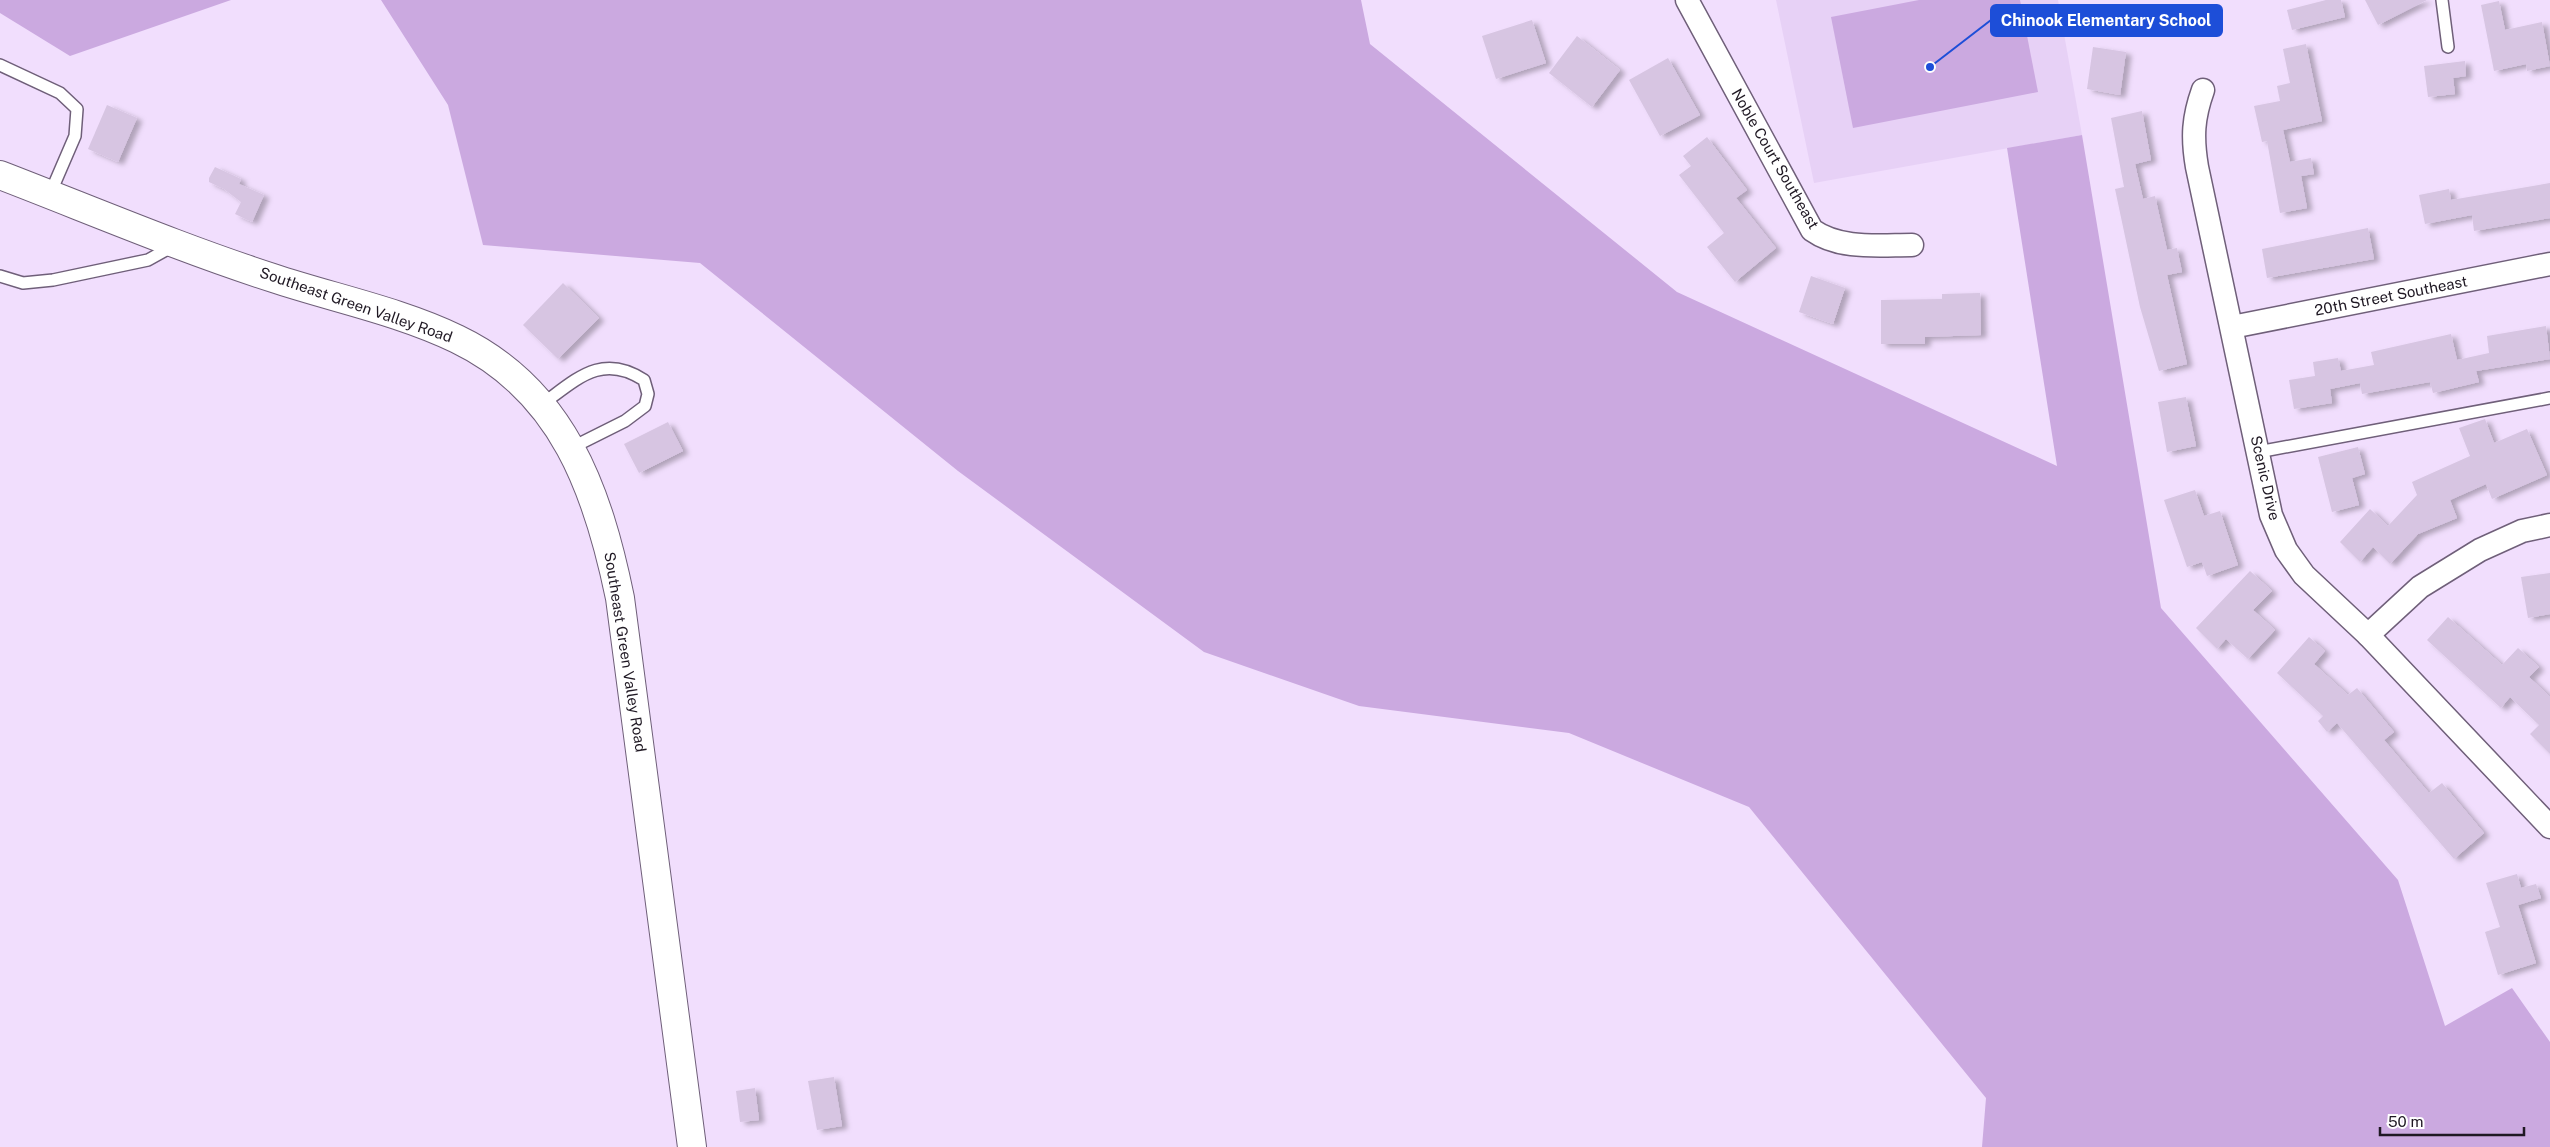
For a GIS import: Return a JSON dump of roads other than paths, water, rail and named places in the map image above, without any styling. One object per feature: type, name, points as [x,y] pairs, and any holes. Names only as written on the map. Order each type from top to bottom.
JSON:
[{"type":"street","name":"Noble Court Southeast","points":[[1687,0],[1812,230],[1824,239],[1843,243],[1912,245]]},
{"type":"street","name":"Scenic Drive","points":[[2203,90],[2194,118],[2194,150],[2271,515],[2286,550],[2304,575],[2368,635],[2550,827]]},
{"type":"street","name":"Southeast Green Valley Road","points":[[0,175],[177,244],[272,278],[394,315],[455,338],[510,373],[541,405],[571,448],[586,475],[604,525],[620,598],[692,1147]]},
{"type":"street","name":"20th Street Southeast","points":[[2232,327],[2550,264]]},
{"type":"street","points":[[2368,635],[2420,587],[2480,550],[2522,531],[2550,525]]},
{"type":"lane","points":[[2442,0],[2448,47]]},
{"type":"lane","points":[[0,65],[60,93],[78,109],[75,136],[50,194]]},
{"type":"lane","points":[[0,276],[23,283],[53,280],[148,260],[177,244]]},
{"type":"lane","points":[[541,405],[587,372],[607,367],[630,370],[644,380],[648,394],[645,406],[625,421],[571,448]]},
{"type":"lane","points":[[2258,452],[2550,398]]},
{"type":"place","name":"Chinook Elementary School","points":[[1930,67]]}]
